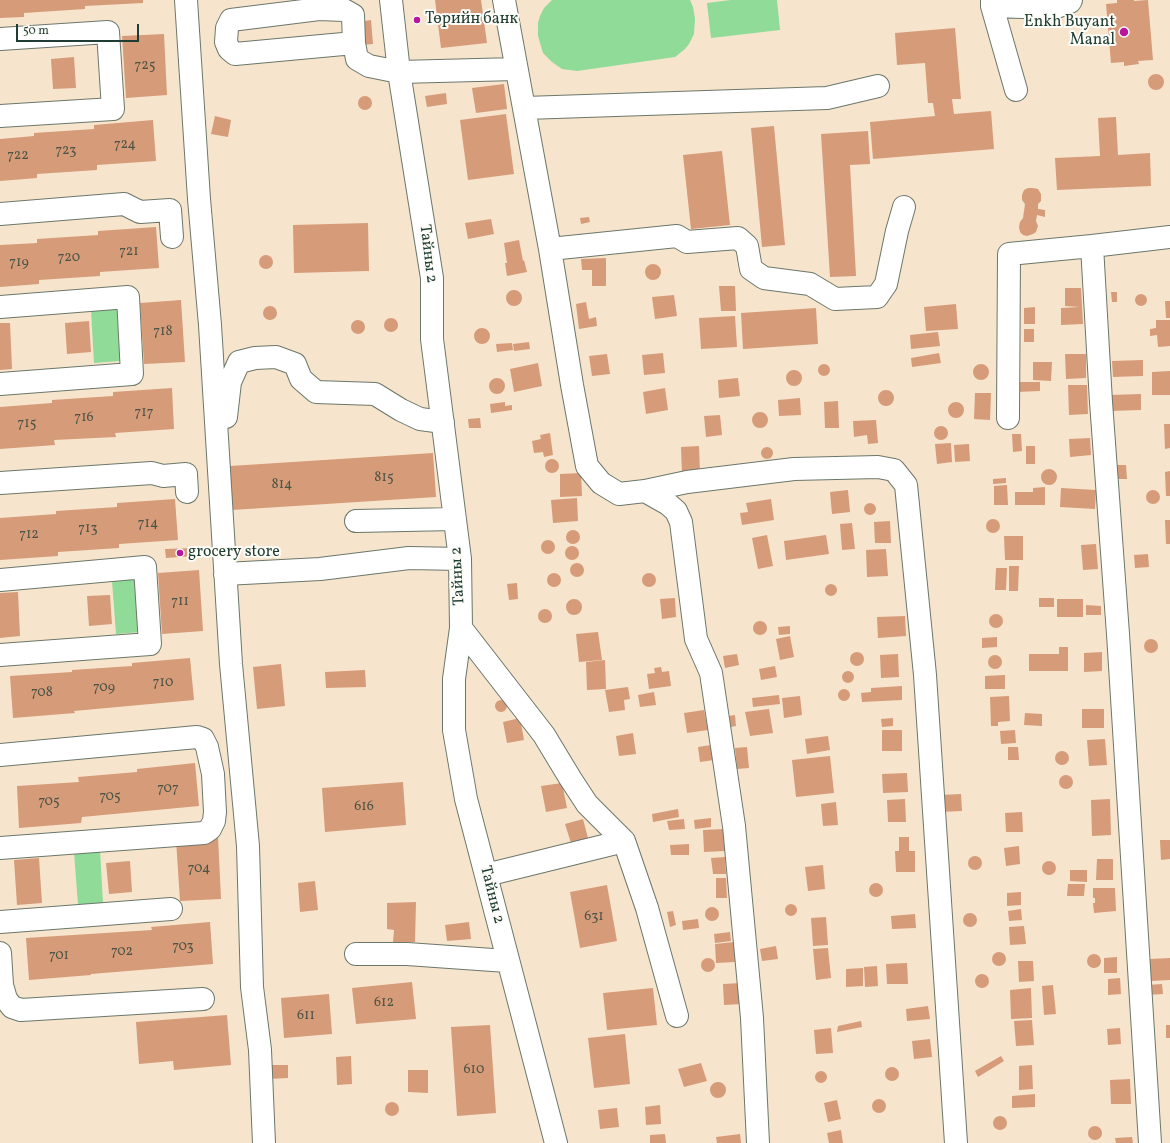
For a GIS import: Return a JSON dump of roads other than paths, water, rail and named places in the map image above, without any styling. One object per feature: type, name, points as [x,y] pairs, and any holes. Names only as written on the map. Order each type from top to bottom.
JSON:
[{"type":"street","points":[[186,0],[199,200],[210,325],[231,664],[248,846],[252,987],[260,1050],[264,1143]]},
{"type":"street","name":"Тайны 2","points":[[391,0],[399,72],[432,278],[432,339],[460,558],[461,628],[454,679],[454,730],[466,799],[507,961],[556,1143]]},
{"type":"street","points":[[504,0],[516,69],[525,108],[572,385],[588,466],[601,483],[619,494],[645,491],[687,482],[794,469],[878,467],[894,470],[906,485],[925,675],[956,1143]]},
{"type":"street","points":[[1016,90],[992,3],[1054,8],[1070,2],[1071,0]]},
{"type":"street","points":[[354,43],[235,54],[229,49],[226,42],[227,28],[231,20],[319,9],[344,10],[353,15],[354,43],[357,59],[369,66],[399,72],[516,69]]},
{"type":"street","points":[[0,39],[108,32],[113,109],[0,116]]},
{"type":"street","points":[[525,108],[827,98],[878,86]]},
{"type":"street","points":[[0,214],[124,204],[140,212],[170,210],[172,237]]},
{"type":"street","points":[[550,249],[677,236],[687,242],[738,238],[747,246],[751,269],[764,278],[810,284],[834,299],[877,297],[886,284],[897,231],[904,207]]},
{"type":"street","points":[[1008,418],[1009,254],[1170,237]]},
{"type":"street","points":[[1092,246],[1150,1143]]},
{"type":"street","points":[[0,307],[128,297],[132,374],[0,384]]},
{"type":"street","points":[[217,439],[222,431],[227,412],[230,382],[239,362],[255,358],[276,357],[295,364],[301,379],[316,392],[375,394],[401,410],[420,419],[443,422]]},
{"type":"street","points":[[0,483],[152,473],[163,476],[186,474],[187,492]]},
{"type":"street","points":[[645,491],[668,504],[676,511],[681,522],[696,639],[711,673],[734,826],[752,1018],[758,1143]]},
{"type":"street","points":[[356,521],[455,519]]},
{"type":"street","points":[[225,574],[320,569],[409,558],[460,558]]},
{"type":"street","points":[[0,580],[145,567],[150,644],[0,655]]},
{"type":"street","points":[[461,628],[544,735],[587,804],[624,841],[647,908],[677,1016]]},
{"type":"street","points":[[0,755],[197,737],[203,739],[207,747],[213,774],[215,812],[214,821],[210,829],[204,833],[0,848]]},
{"type":"street","points":[[486,875],[624,841]]},
{"type":"street","points":[[0,922],[171,909]]},
{"type":"street","points":[[0,952],[2,985],[6,999],[12,1007],[21,1010],[203,999]]},
{"type":"street","points":[[356,954],[407,954],[507,961]]},
{"type":"place","name":"Төрийн банк","points":[[417,20]]},
{"type":"place","name":"Enkh Buyant Manal","points":[[1124,32]]},
{"type":"place","name":"grocery store","points":[[180,553]]}]
